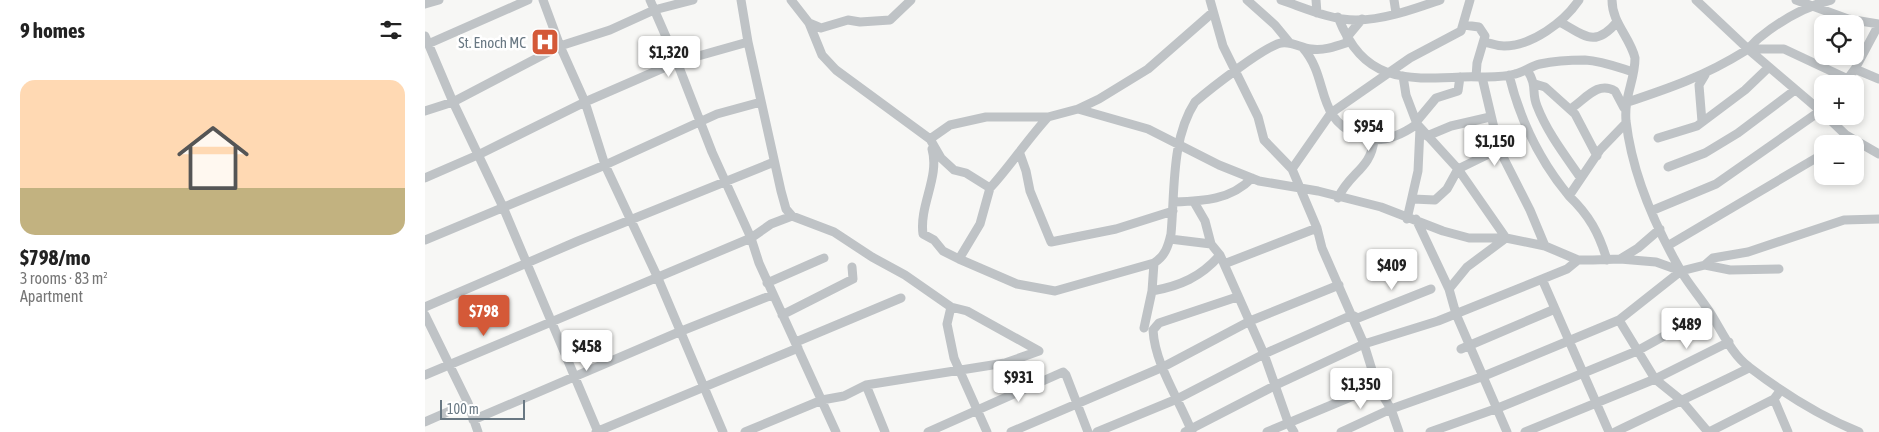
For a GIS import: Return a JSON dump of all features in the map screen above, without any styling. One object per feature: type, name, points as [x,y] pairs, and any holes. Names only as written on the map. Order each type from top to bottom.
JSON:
[{"type":"street","points":[[425,4],[439,0]]},
{"type":"street","points":[[528,0],[427,40],[453,102],[480,154],[553,322],[597,432],[901,298]]},
{"type":"street","points":[[543,0],[560,46],[585,102],[605,165],[657,276],[679,332],[723,432]]},
{"type":"street","points":[[650,0],[677,62],[700,123],[751,238],[751,246],[772,295],[836,432]]},
{"type":"street","points":[[425,111],[453,102],[560,46],[610,30],[654,10],[693,0]]},
{"type":"street","points":[[741,0],[748,42],[783,202],[792,216],[834,232],[872,257],[905,275],[951,307],[967,311],[1039,350],[1005,363],[866,385],[844,396],[822,400],[745,432]]},
{"type":"street","points":[[791,0],[809,23],[822,55],[836,70],[930,139],[941,158],[954,170],[966,172],[990,188]]},
{"type":"street","points":[[809,23],[821,28],[848,20],[860,22],[890,20],[911,0]]},
{"type":"street","points":[[1210,0],[1212,13],[1235,73],[1258,117],[1264,140],[1292,169],[1301,189],[1317,228],[1322,248],[1364,344],[1377,386],[1391,409],[1399,432]]},
{"type":"street","points":[[1247,0],[1275,25],[1289,42],[1303,48],[1326,49],[1348,40],[1362,20]]},
{"type":"street","points":[[1281,0],[1317,13],[1362,20],[1396,13],[1440,0]]},
{"type":"street","points":[[1316,0],[1317,13]]},
{"type":"street","points":[[1395,0],[1396,13]]},
{"type":"street","points":[[1292,169],[1331,113],[1410,58],[1461,31],[1471,0]]},
{"type":"street","points":[[1484,42],[1503,46],[1516,44],[1560,22],[1579,0]]},
{"type":"street","points":[[1612,0],[1613,15],[1633,51],[1633,72],[1626,108],[1635,166],[1651,211],[1681,271],[1749,368],[1779,391],[1835,422],[1859,432]]},
{"type":"street","points":[[1696,0],[1748,49],[1814,105]]},
{"type":"street","points":[[1796,0],[1848,19],[1879,24],[1851,75]]},
{"type":"street","points":[[1626,108],[1706,74],[1748,49],[1771,30],[1813,6],[1830,0]]},
{"type":"street","points":[[930,139],[950,125],[986,117],[1048,117],[1079,109],[1099,99],[1148,68],[1212,13]]},
{"type":"street","points":[[1339,17],[1348,40],[1374,66],[1389,73],[1403,76],[1422,79],[1509,75],[1527,70],[1538,64],[1585,60],[1605,63],[1633,72]]},
{"type":"street","points":[[1560,22],[1589,38],[1599,37],[1607,33],[1617,22]]},
{"type":"street","points":[[1464,25],[1473,25],[1483,29],[1484,42],[1477,62],[1490,118],[1498,146],[1530,210],[1545,246]]},
{"type":"street","points":[[425,178],[480,154],[585,102],[677,62],[748,42]]},
{"type":"street","points":[[930,139],[935,159],[923,210],[923,234],[934,240],[943,251],[1017,284],[1055,290],[1154,263],[1161,258],[1169,239],[1178,143],[1188,112],[1195,102],[1273,46],[1289,42]]},
{"type":"street","points":[[1303,48],[1311,57],[1331,113],[1339,126],[1374,140],[1404,134],[1418,124],[1436,98],[1458,91],[1460,77]]},
{"type":"street","points":[[1748,49],[1784,49],[1833,75]]},
{"type":"street","points":[[1658,138],[1697,126],[1745,90],[1769,67]]},
{"type":"street","points":[[1855,69],[1879,79]]},
{"type":"street","points":[[1527,70],[1535,84],[1535,104],[1541,117],[1553,139],[1580,177]]},
{"type":"street","points":[[1702,122],[1699,85],[1706,74]]},
{"type":"street","points":[[1509,75],[1529,130],[1549,171],[1590,219],[1601,241],[1607,260]]},
{"type":"street","points":[[1403,76],[1406,95],[1418,124],[1458,169],[1506,238]]},
{"type":"street","points":[[1535,84],[1545,86],[1575,114],[1597,156]]},
{"type":"street","points":[[1570,109],[1580,103],[1594,90],[1602,88],[1615,91],[1626,108]]},
{"type":"street","points":[[1668,168],[1705,153],[1738,133],[1795,90]]},
{"type":"street","points":[[425,240],[605,165],[717,114],[761,102]]},
{"type":"street","points":[[1079,109],[1148,129],[1219,165],[1267,184],[1318,191],[1339,198],[1381,207],[1443,231],[1469,238],[1506,238],[1545,246],[1579,260],[1620,259],[1657,262],[1681,271]]},
{"type":"street","points":[[959,259],[980,224],[990,188],[1020,154],[1027,141],[1048,117]]},
{"type":"street","points":[[1427,136],[1451,126],[1490,118]]},
{"type":"street","points":[[1651,211],[1716,184],[1814,118]]},
{"type":"street","points":[[1569,196],[1580,177],[1627,123]]},
{"type":"street","points":[[1418,124],[1420,158],[1411,219],[1449,289],[1466,348],[1485,376],[1507,432]]},
{"type":"street","points":[[1837,125],[1846,134],[1879,154]]},
{"type":"street","points":[[1413,199],[1435,200],[1447,188],[1458,169],[1529,130]]},
{"type":"street","points":[[1339,198],[1346,182],[1368,161],[1374,140]]},
{"type":"street","points":[[1020,154],[1033,199],[1051,242],[1116,229],[1173,206],[1231,194],[1243,188],[1252,178]]},
{"type":"street","points":[[1669,245],[1814,159]]},
{"type":"street","points":[[425,308],[631,219],[774,162]]},
{"type":"street","points":[[1194,202],[1205,221],[1211,244],[1222,259],[1237,297],[1250,321],[1276,385],[1288,422],[1294,432]]},
{"type":"street","points":[[425,375],[751,238],[771,224],[792,216]]},
{"type":"street","points":[[1705,265],[1713,258],[1748,252],[1844,220],[1879,219]]},
{"type":"street","points":[[1152,291],[1167,288],[1196,277],[1222,259],[1317,228]]},
{"type":"street","points":[[1620,259],[1638,248],[1660,229]]},
{"type":"street","points":[[1449,289],[1467,267],[1506,238]]},
{"type":"street","points":[[1169,239],[1211,244]]},
{"type":"street","points":[[767,283],[824,258]]},
{"type":"street","points":[[1237,297],[1155,326],[1153,338],[1189,431],[1276,385],[1364,344],[1456,314],[1542,279],[1567,268],[1579,260]]},
{"type":"street","points":[[1143,328],[1152,291],[1154,263]]},
{"type":"street","points":[[1341,432],[1391,409],[1485,376],[1569,339],[1619,320],[1681,271],[1705,265],[1730,270],[1779,269]]},
{"type":"street","points":[[782,315],[853,279],[852,267]]},
{"type":"street","points":[[1542,279],[1609,432]]},
{"type":"street","points":[[1011,432],[1163,367],[1250,321],[1339,286]]},
{"type":"street","points":[[1352,315],[1358,318],[1431,289]]},
{"type":"street","points":[[473,420],[679,332],[772,295]]},
{"type":"street","points":[[951,307],[947,324],[954,358],[961,370],[987,432]]},
{"type":"street","points":[[1466,348],[1555,309]]},
{"type":"street","points":[[1430,432],[1498,408],[1637,350],[1709,311]]},
{"type":"street","points":[[1097,432],[1177,399],[1264,354],[1352,315]]},
{"type":"street","points":[[425,316],[427,326],[468,403],[478,432]]},
{"type":"street","points":[[1619,320],[1655,379],[1681,400],[1708,432],[1774,399],[1779,391]]},
{"type":"street","points":[[1525,432],[1655,379],[1729,342]]},
{"type":"street","points":[[1615,432],[1681,400],[1699,395],[1749,368]]},
{"type":"street","points":[[927,432],[1063,372],[1066,374],[1088,432]]},
{"type":"street","points":[[866,385],[885,432]]},
{"type":"street","points":[[1267,432],[1377,386]]},
{"type":"street","points":[[1774,399],[1784,431]]},
{"type":"street","points":[[425,422],[468,403]]},
{"type":"place","name":"St. Enoch MC","points":[[545,42]]}]
